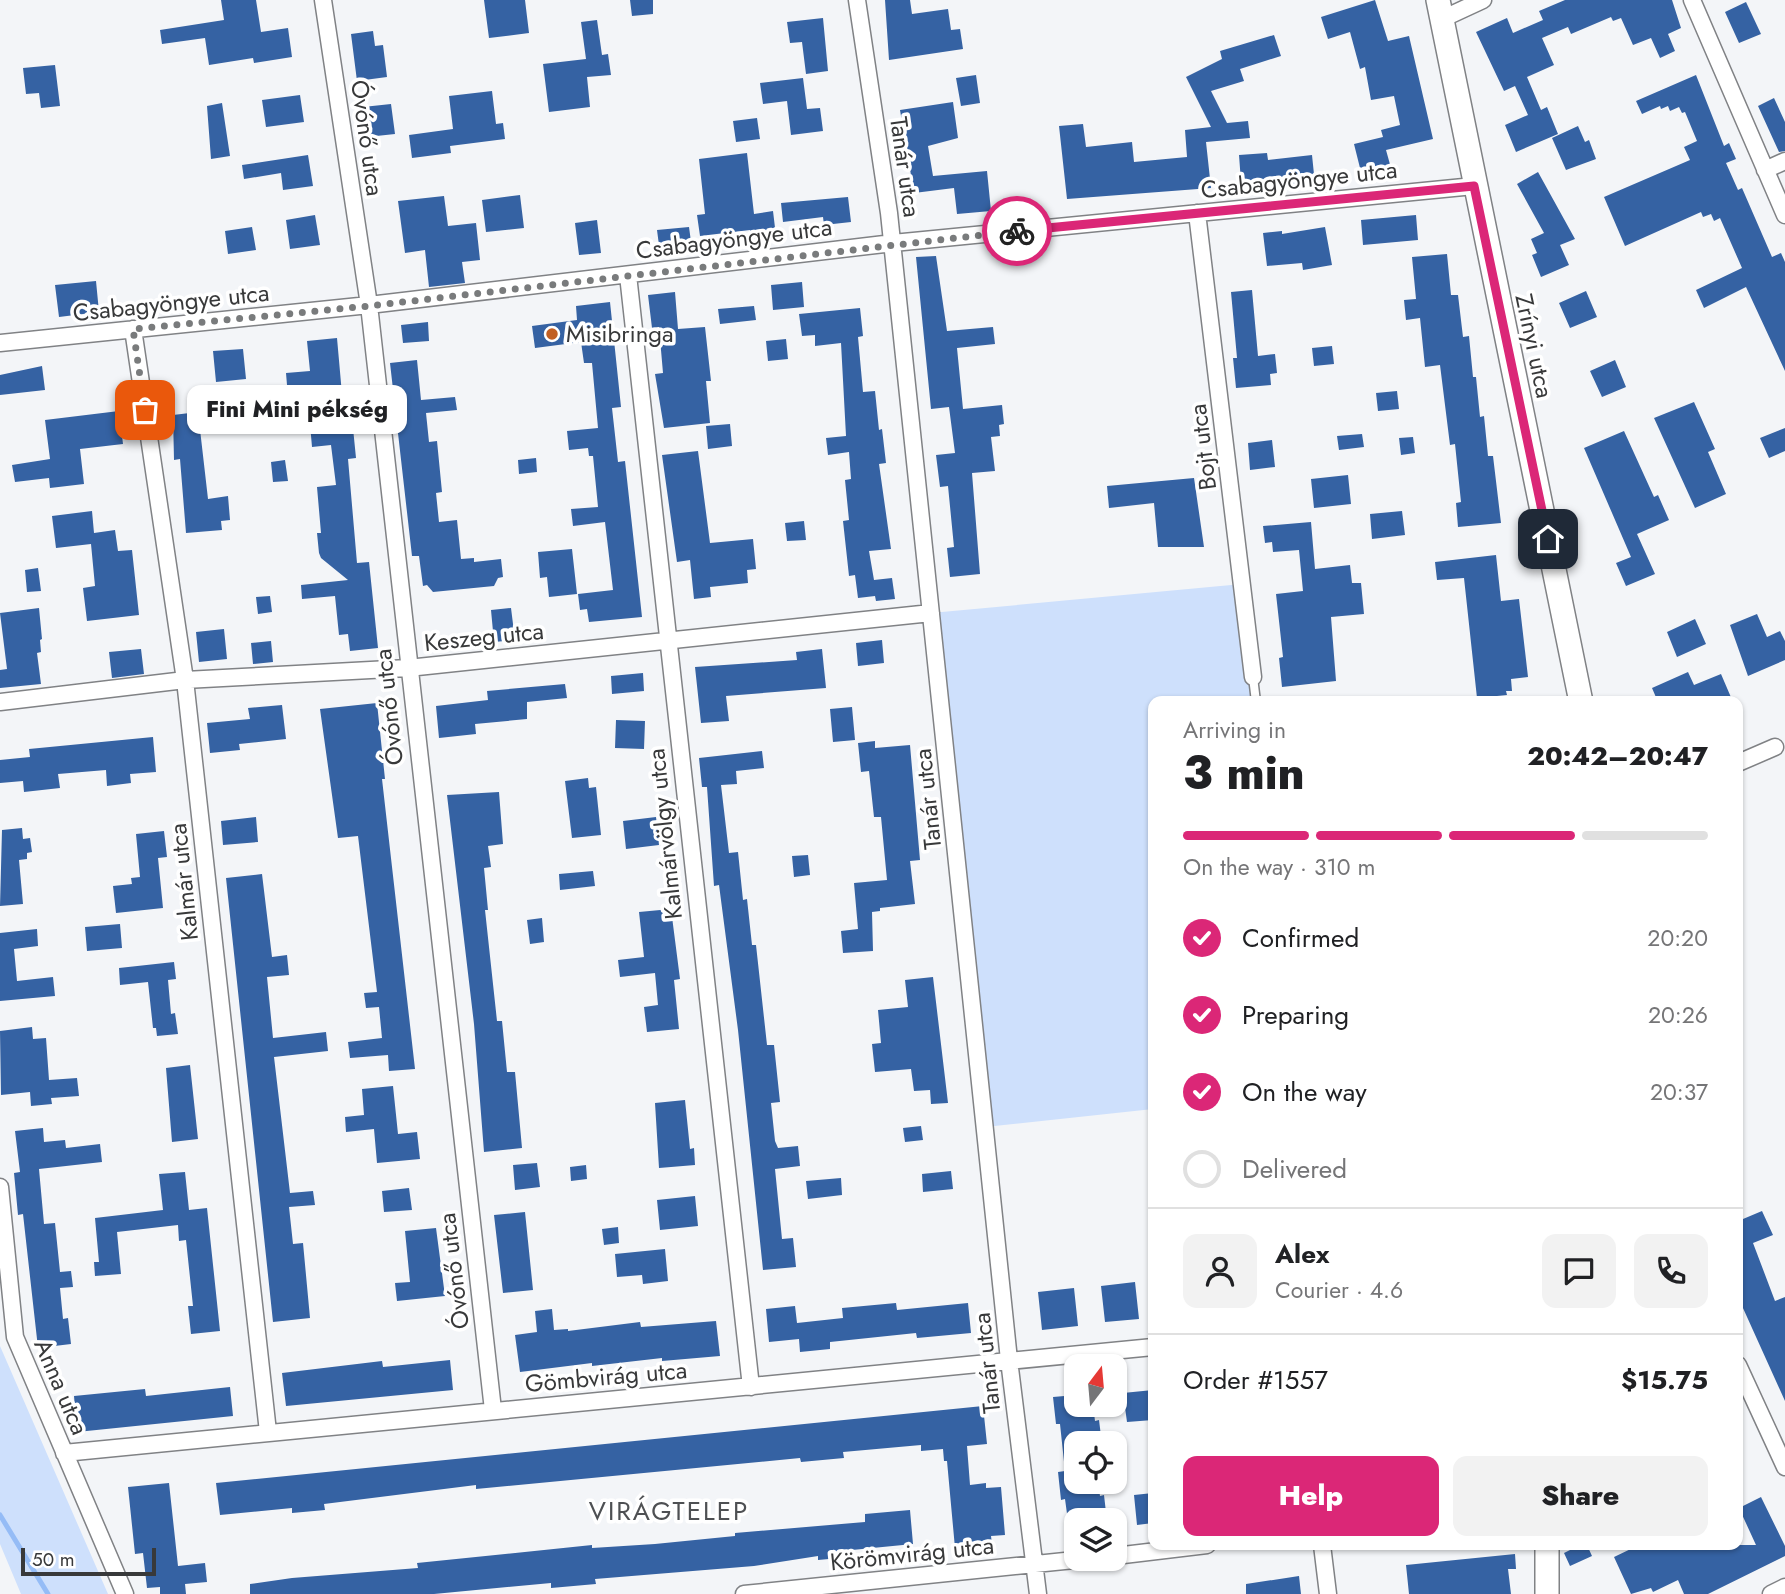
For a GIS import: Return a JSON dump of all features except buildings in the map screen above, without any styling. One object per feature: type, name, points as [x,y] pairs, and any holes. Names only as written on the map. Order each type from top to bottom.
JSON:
[{"type":"main road","name":"Zrínyi utca","points":[[1440,9],[1580,696]]},
{"type":"main road","points":[[1546,1594],[1547,1550]]},
{"type":"street","name":"Óvónő utca","points":[[323,0],[369,306],[493,1410]]},
{"type":"street","name":"Tanár utca","points":[[857,0],[893,243],[1009,1360],[1038,1594]]},
{"type":"street","points":[[1440,9],[1483,0]]},
{"type":"street","points":[[1692,0],[1785,215]]},
{"type":"street","points":[[1765,170],[1785,161]]},
{"type":"street","name":"Csabagyöngye utca","points":[[0,343],[369,306],[893,243],[1474,186]]},
{"type":"street","name":"Bojt utca","points":[[1197,213],[1253,677]]},
{"type":"street","name":"Kalmárvölgy utca","points":[[628,275],[751,1387]]},
{"type":"street","name":"Kalmár utca","points":[[133,329],[185,680],[268,1432]]},
{"type":"street","name":"Keszeg utca","points":[[0,702],[185,680],[408,668],[931,613]]},
{"type":"street","points":[[1743,761],[1775,747]]},
{"type":"street","name":"Anna utca","points":[[0,1187],[15,1337],[125,1594]]},
{"type":"street","name":"Gömbvirág utca","points":[[64,1453],[1148,1347]]},
{"type":"street","points":[[1743,1376],[1785,1467]]},
{"type":"street","points":[[1127,1555],[1165,1550]]},
{"type":"street","points":[[1323,1550],[1328,1594]]},
{"type":"street","name":"Körömvirág utca","points":[[744,1594],[1064,1561]]},
{"type":"street","points":[[1771,1594],[1785,1587]]},
{"type":"lane","points":[[1253,677],[1255,696]]},
{"type":"shaded area","points":[[1242,584],[1255,696],[1148,696],[1148,1110],[985,1127],[931,613]]},
{"type":"shaded area","points":[[0,1346],[108,1594],[21,1594],[0,1544]]},
{"type":"waterway","points":[[0,1515],[48,1594]]},
{"type":"way so far","points":[[145,410],[133,329],[369,306],[893,243],[1017,231]]},
{"type":"place","name":"Misibringa","points":[[552,334]]},
{"type":"place","name":"Fini Mini pékség","points":[[145,410]]},
{"type":"district","name":"VIRÁGTELEP","points":[[669,1511]]},
{"type":"route","points":[[1017,231],[1474,186],[1548,539]]}]
